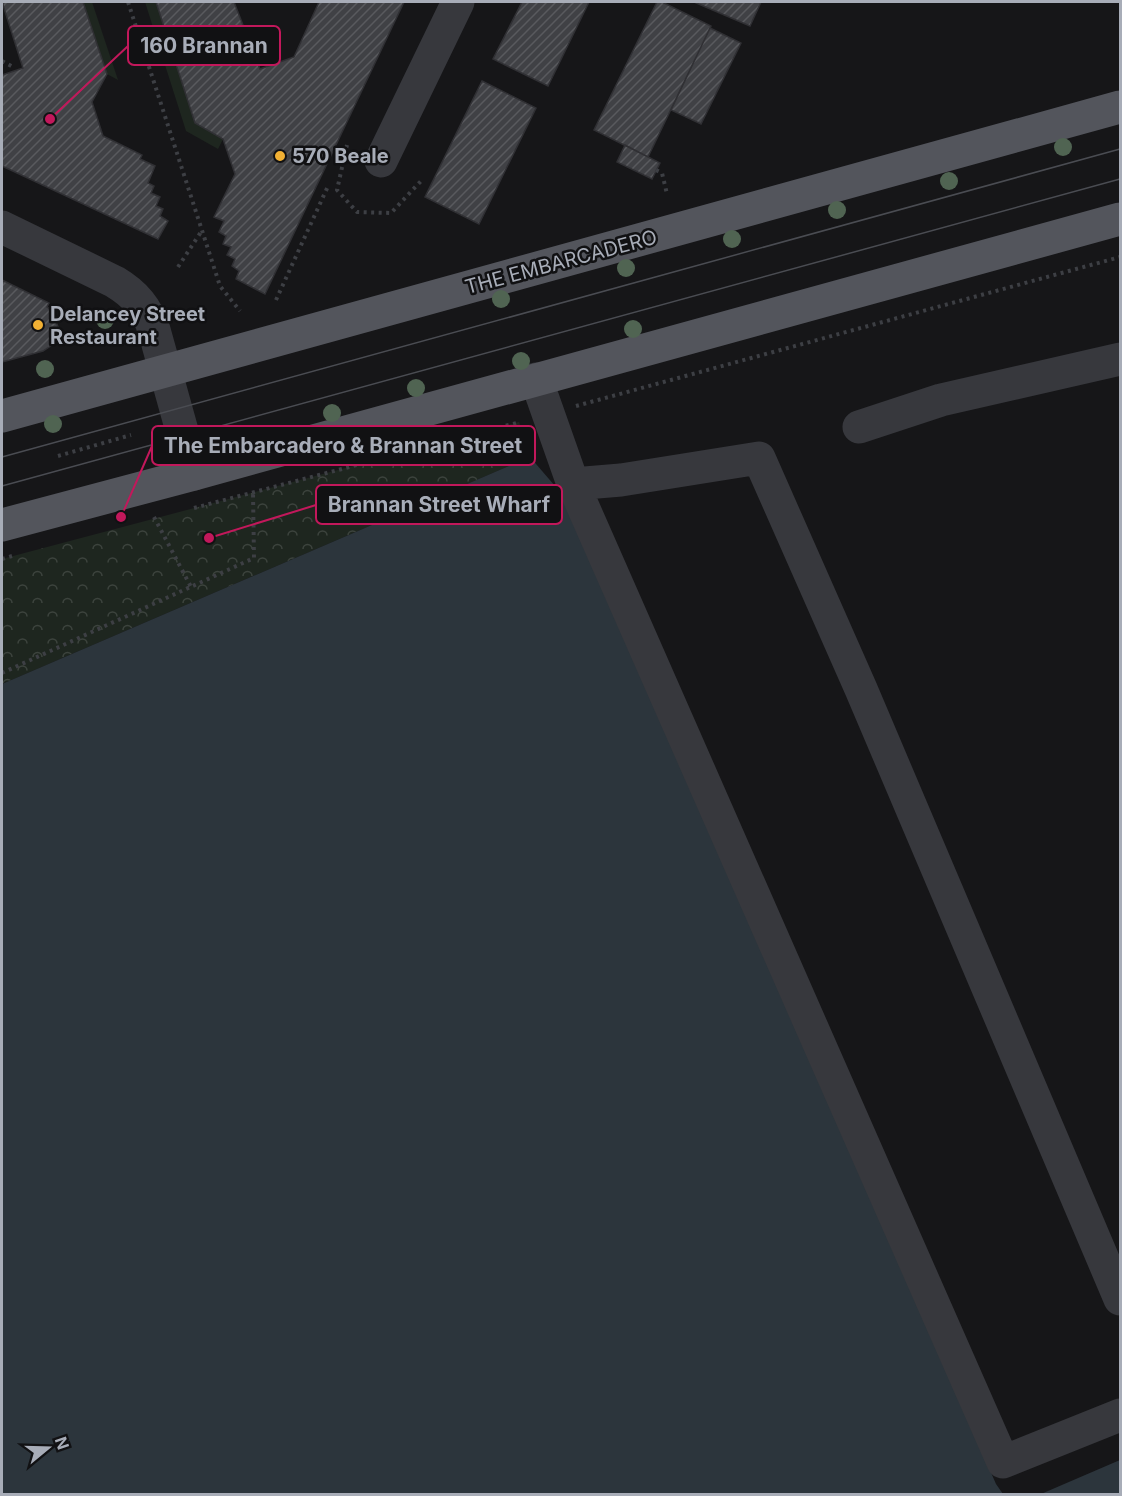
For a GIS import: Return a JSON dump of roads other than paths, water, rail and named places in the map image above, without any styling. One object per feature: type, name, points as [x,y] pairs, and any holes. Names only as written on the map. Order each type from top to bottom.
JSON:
[{"type":"main road","name":"THE EMBARCADERO","points":[[2,416],[1120,107]]},
{"type":"main road","points":[[2,525],[1120,219]]},
{"type":"street","points":[[381,161],[458,2]]},
{"type":"street","points":[[2,227],[128,290],[140,301],[148,314],[166,371],[194,474]]},
{"type":"street","points":[[859,426],[952,398],[1120,360]]},
{"type":"street","points":[[536,380],[573,484],[1003,1462],[1120,1415]]},
{"type":"street","points":[[573,484],[621,480],[759,458],[856,679],[1120,1299]]},
{"type":"tram line","points":[[2,457],[1120,149]]},
{"type":"tram line","points":[[2,486],[1120,179]]},
{"type":"place","name":"160 Brannan","points":[[50,119]]},
{"type":"place","name":"570 Beale","points":[[280,156]]},
{"type":"place","name":"Delancey Street Restaurant","points":[[38,325]]},
{"type":"place","name":"The Embarcadero & Brannan Street","points":[[121,517]]},
{"type":"place","name":"Brannan Street Wharf","points":[[209,538]]}]
